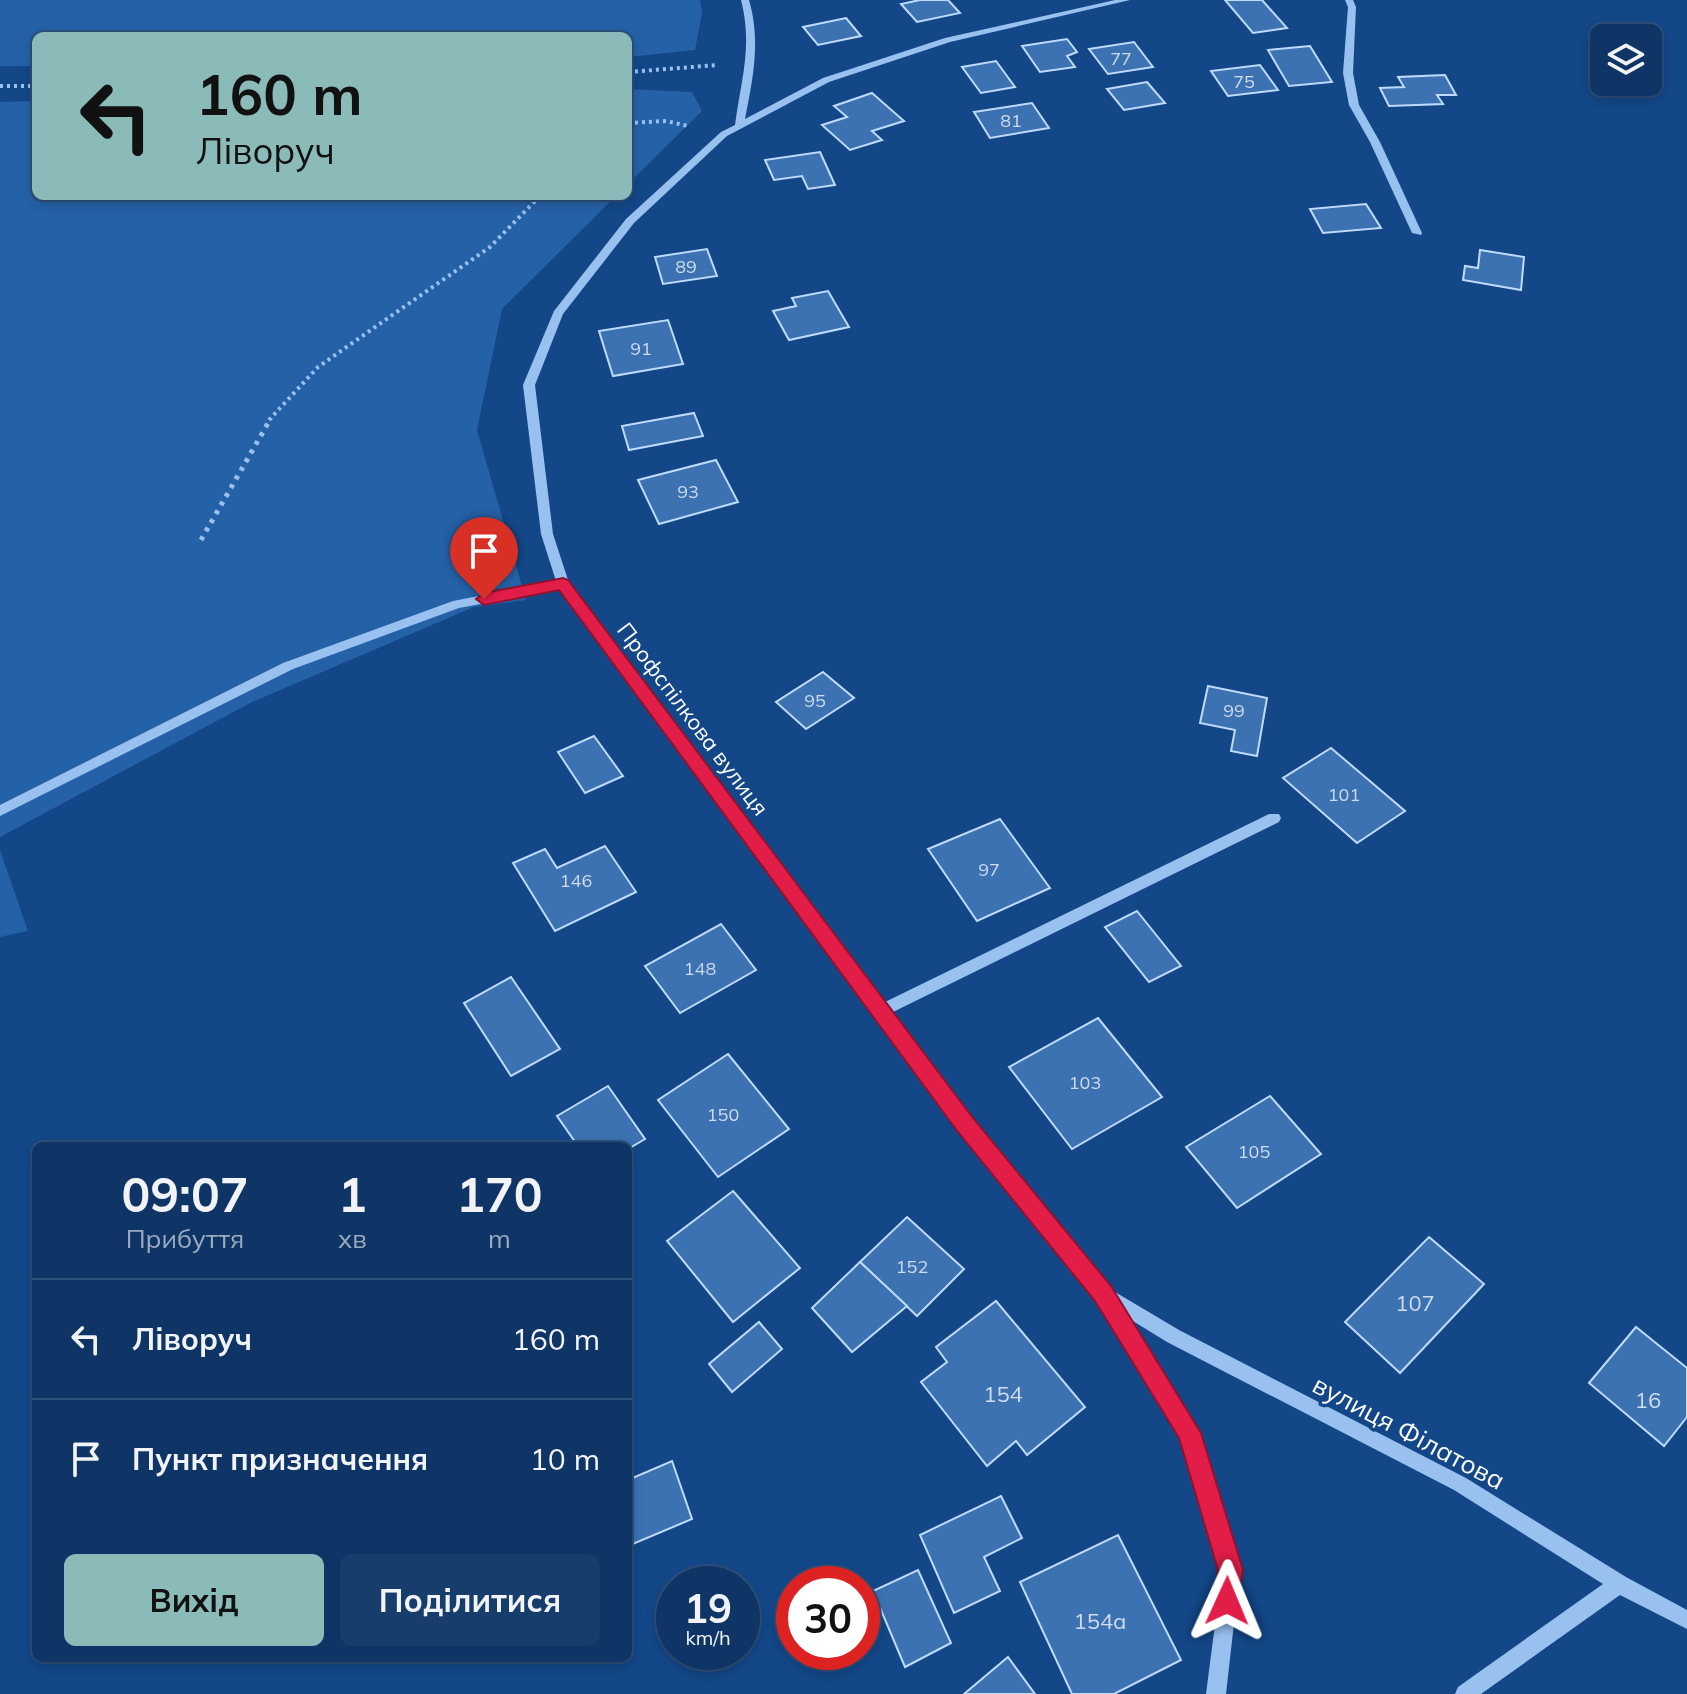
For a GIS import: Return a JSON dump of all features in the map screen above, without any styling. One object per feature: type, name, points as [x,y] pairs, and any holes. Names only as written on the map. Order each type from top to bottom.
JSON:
[{"type":"street","points":[[739,124],[751,63],[753,24],[745,0]]},
{"type":"street","name":"Профспілкова вулиця","points":[[1126,0],[948,40],[826,80],[739,124],[724,134],[630,221],[558,313],[529,385],[547,534],[563,584],[965,1125],[1103,1293],[1189,1433],[1231,1570],[1216,1694]]},
{"type":"street","points":[[1349,0],[1352,7],[1348,73],[1354,105],[1375,142],[1417,233]]},
{"type":"street","points":[[0,811],[288,666],[457,604],[563,584]]},
{"type":"street","points":[[880,1011],[1274,818]]},
{"type":"street","name":"вулиця Філатова","points":[[1103,1293],[1187,1343],[1460,1484],[1619,1584],[1687,1620]]},
{"type":"street","points":[[1465,1694],[1619,1584]]},
{"type":"path","points":[[632,72],[751,63]]},
{"type":"path","points":[[0,86],[32,86]]},
{"type":"path","points":[[632,123],[666,121],[724,134]]},
{"type":"path","points":[[201,540],[268,422],[318,367],[490,247],[536,200]]},
{"type":"shaded area","points":[[0,0],[700,0],[702,13],[695,50],[632,57],[632,32],[32,32],[32,66],[0,66]]},
{"type":"shaded area","points":[[632,89],[692,92],[702,111],[632,180]]},
{"type":"shaded area","points":[[32,101],[32,200],[612,200],[502,309],[477,430],[526,600],[474,607],[252,702],[0,837],[0,102]]},
{"type":"shaded area","points":[[0,850],[28,931],[0,937]]},
{"type":"building","points":[[948,0],[960,13],[917,22],[901,4]]},
{"type":"building","points":[[1225,0],[1262,0],[1287,28],[1253,33]]},
{"type":"building","points":[[846,18],[861,36],[818,45],[803,27]]},
{"type":"building","points":[[1067,39],[1077,52],[1067,56],[1075,67],[1040,72],[1022,46]]},
{"type":"building","points":[[1134,42],[1153,67],[1108,74],[1089,49]]},
{"type":"building","points":[[1310,46],[1332,82],[1289,86],[1268,50]]},
{"type":"building","points":[[996,61],[1015,87],[981,93],[962,67]]},
{"type":"building","points":[[1260,65],[1278,90],[1228,96],[1211,71]]},
{"type":"building","points":[[1445,75],[1456,95],[1437,95],[1443,104],[1389,106],[1380,88],[1404,87],[1398,77]]},
{"type":"building","points":[[1147,82],[1165,103],[1124,110],[1107,89]]},
{"type":"building","points":[[872,93],[904,121],[872,131],[882,140],[850,150],[822,125],[847,117],[834,106]]},
{"type":"building","points":[[1032,103],[1049,128],[990,138],[974,112]]},
{"type":"building","points":[[820,152],[835,185],[808,189],[802,176],[774,180],[765,160]]},
{"type":"building","points":[[1366,204],[1381,228],[1323,233],[1310,209]]},
{"type":"building","points":[[707,249],[717,276],[663,284],[655,257]]},
{"type":"building","points":[[1480,250],[1524,257],[1521,290],[1463,280],[1465,266],[1478,268]]},
{"type":"building","points":[[828,291],[849,327],[789,340],[773,311],[796,306],[792,298]]},
{"type":"building","points":[[668,320],[683,364],[613,376],[599,331]]},
{"type":"building","points":[[694,413],[703,436],[629,450],[622,426]]},
{"type":"building","points":[[716,460],[738,502],[659,524],[638,480]]},
{"type":"building","points":[[823,672],[854,698],[806,729],[776,702]]},
{"type":"building","points":[[1208,686],[1267,698],[1257,756],[1231,751],[1235,730],[1200,723]]},
{"type":"building","points":[[594,736],[623,776],[585,793],[558,752]]},
{"type":"building","points":[[1331,748],[1405,811],[1357,843],[1283,778]]},
{"type":"building","points":[[1000,819],[1050,888],[977,921],[928,849]]},
{"type":"building","points":[[605,846],[636,892],[555,931],[513,863],[545,849],[557,868]]},
{"type":"building","points":[[1137,911],[1181,966],[1149,982],[1105,927]]},
{"type":"building","points":[[721,924],[756,970],[680,1013],[645,966]]},
{"type":"building","points":[[511,977],[560,1049],[511,1076],[464,1003]]},
{"type":"building","points":[[1098,1018],[1162,1097],[1072,1149],[1009,1067]]},
{"type":"building","points":[[728,1054],[789,1129],[718,1177],[658,1100]]},
{"type":"building","points":[[608,1086],[645,1139],[632,1147],[632,1142],[575,1142],[557,1116]]},
{"type":"building","points":[[1270,1096],[1321,1154],[1237,1208],[1186,1147]]},
{"type":"building","points":[[733,1191],[800,1268],[733,1322],[667,1241]]},
{"type":"building","points":[[907,1217],[964,1269],[917,1316],[860,1262]]},
{"type":"building","points":[[1429,1237],[1484,1284],[1400,1373],[1345,1322]]},
{"type":"building","points":[[860,1262],[907,1306],[852,1352],[812,1308]]},
{"type":"building","points":[[996,1301],[1085,1407],[1027,1455],[1016,1441],[987,1466],[921,1382],[947,1362],[936,1347]]},
{"type":"building","points":[[759,1322],[782,1349],[732,1392],[709,1364]]},
{"type":"building","points":[[1636,1327],[1687,1368],[1687,1417],[1664,1446],[1589,1383]]},
{"type":"building","points":[[672,1461],[692,1519],[632,1544],[632,1478]]},
{"type":"building","points":[[1001,1496],[1022,1538],[984,1557],[1000,1591],[954,1613],[920,1535]]},
{"type":"building","points":[[1118,1535],[1181,1660],[1114,1694],[1072,1694],[1020,1582]]},
{"type":"building","points":[[918,1570],[951,1643],[905,1667],[880,1608],[880,1588]]},
{"type":"building","points":[[1008,1657],[1035,1694],[964,1694]]},
{"type":"route","points":[[484,599],[563,584],[965,1125],[1103,1293],[1189,1433],[1231,1570],[1227,1601]]}]
